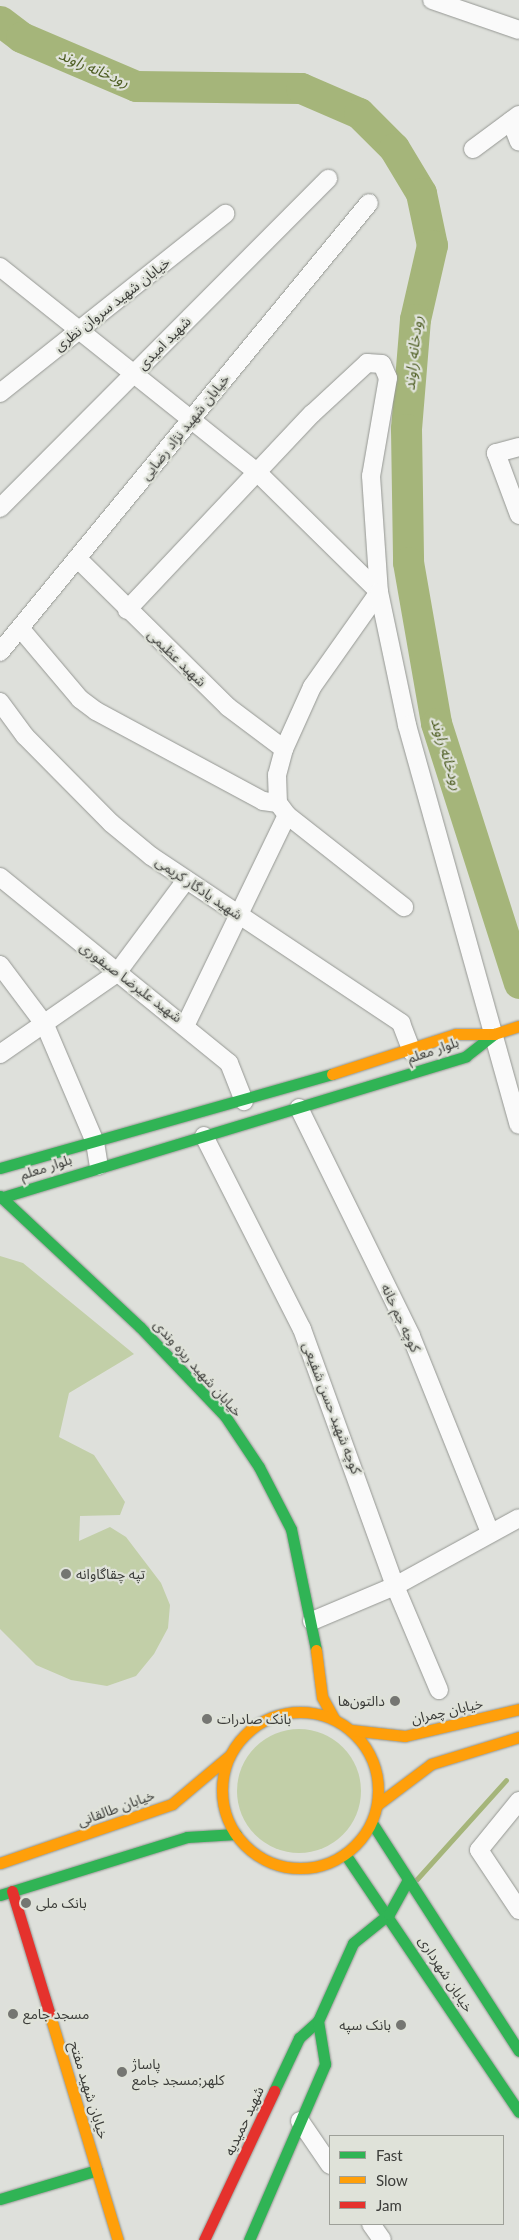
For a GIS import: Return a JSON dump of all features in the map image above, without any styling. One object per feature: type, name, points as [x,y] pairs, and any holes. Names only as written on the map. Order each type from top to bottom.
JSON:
[{"type":"main road","points":[[494,1034],[519,1026]]},
{"type":"main road","name":"بلوار معلم","points":[[0,1168],[244,1101],[412,1052],[456,1034],[494,1034]]},
{"type":"main road","name":"بلوار معلم","points":[[0,1197],[466,1056],[494,1034]]},
{"type":"main road","name":"خیابان شهید ریزه وندی","points":[[0,1197],[140,1327],[225,1416],[291,1529],[312,1621],[322,1697],[334,1719]]},
{"type":"main road","name":"خیابان چمران","points":[[351,1730],[420,1734],[519,1709]]},
{"type":"main road","points":[[300,1712],[334,1719],[351,1730],[374,1763],[378,1804],[372,1823],[345,1854],[307,1868],[286,1867],[267,1861],[236,1834],[222,1796],[229,1756],[240,1739],[273,1716],[300,1712]]},
{"type":"main road","points":[[378,1804],[432,1764],[519,1737]]},
{"type":"main road","name":"خیابان طالقانی","points":[[0,1863],[172,1804],[229,1756]]},
{"type":"main road","points":[[137,1816],[152,1829],[146,1850]]},
{"type":"main road","name":"خیابان شهرداری","points":[[372,1823],[519,2051]]},
{"type":"main road","points":[[0,1895],[187,1837],[236,1834]]},
{"type":"main road","points":[[0,1849],[39,1850]]},
{"type":"main road","name":"خیابان شهرداری","points":[[345,1854],[389,1914],[519,2112]]},
{"type":"main road","points":[[389,1914],[408,1880]]},
{"type":"main road","name":"خیابان شهید مفتح","points":[[12,1891],[118,2240]]},
{"type":"main road","name":"شهید حمیدیه","points":[[207,2240],[299,2038],[318,2021],[353,1943],[389,1914]]},
{"type":"main road","points":[[249,2240],[324,2064],[318,2021]]},
{"type":"main road","points":[[0,2199],[97,2170]]},
{"type":"street","points":[[432,0],[450,3],[519,30]]},
{"type":"street","points":[[473,149],[515,118],[519,142]]},
{"type":"street","name":"شهید امیدی","points":[[0,508],[328,179]]},
{"type":"street","name":"خیابان شهید نژاد رضایی","points":[[0,652],[369,203]]},
{"type":"street","name":"خیابان شهید سروان نظری","points":[[0,393],[225,214]]},
{"type":"street","points":[[0,267],[257,472],[379,592]]},
{"type":"street","points":[[127,610],[257,472],[367,363],[382,364],[388,378],[370,476],[379,592],[407,726],[519,1125]]},
{"type":"street","points":[[519,447],[496,453],[519,515]]},
{"type":"street","name":"شهید عظیمی","points":[[77,558],[127,610],[228,707],[284,749]]},
{"type":"street","points":[[186,1024],[239,915],[283,809],[277,775],[284,749],[312,687],[379,592]]},
{"type":"street","points":[[20,628],[80,699],[96,711],[263,802],[283,809],[404,907]]},
{"type":"street","name":"شهید یادگار کریمی","points":[[0,702],[25,736],[110,823],[186,880],[401,1023],[412,1052]]},
{"type":"street","name":"شهید علیرضا صیفوری","points":[[0,877],[117,973],[186,1024],[228,1063],[244,1101]]},
{"type":"street","points":[[0,1054],[46,1025],[117,973],[186,880]]},
{"type":"street","points":[[0,965],[46,1025],[94,1142],[99,1166]]},
{"type":"street","name":"کوچه جم خانه","points":[[299,1108],[411,1336],[490,1533]]},
{"type":"street","name":"کوچه شهید حسن شفیعی","points":[[204,1136],[302,1329],[395,1586],[439,1690]]},
{"type":"street","points":[[312,1621],[395,1586],[490,1533],[519,1520]]},
{"type":"street","points":[[519,1801],[479,1850],[519,1910]]},
{"type":"street","points":[[300,2121],[329,2164]]},
{"type":"street","points":[[372,2225],[382,2240]]},
{"type":"green space","points":[[0,1256],[23,1263],[134,1354],[69,1393],[59,1437],[94,1455],[125,1502],[120,1515],[80,1516],[79,1541],[110,1527],[126,1537],[161,1583],[170,1605],[168,1628],[154,1654],[136,1676],[107,1686],[71,1680],[36,1665],[0,1629]]},
{"type":"green space","points":[[299,1729],[323,1734],[343,1747],[356,1767],[361,1791],[356,1815],[343,1835],[323,1848],[299,1853],[275,1848],[255,1835],[242,1815],[237,1791],[242,1767],[255,1747],[275,1734]]},
{"type":"waterway","name":"رودخانه راوند","points":[[0,21],[21,37],[136,86],[301,88],[359,113],[394,148],[421,193],[432,245],[415,319],[406,429],[408,562],[436,723],[519,983]]},
{"type":"waterway","points":[[417,1879],[506,1780]]},
{"type":"traffic: fast","points":[[0,1198],[466,1056],[494,1034]]},
{"type":"traffic: fast","points":[[0,1168],[332,1074]]},
{"type":"traffic: fast","points":[[0,1196],[140,1327],[225,1416],[259,1467],[291,1529],[316,1650]]},
{"type":"traffic: fast","points":[[372,1823],[519,2051]]},
{"type":"traffic: fast","points":[[0,1895],[187,1837],[236,1834]]},
{"type":"traffic: fast","points":[[345,1854],[519,2112]]},
{"type":"traffic: fast","points":[[274,2091],[299,2038],[318,2021],[353,1943],[389,1914],[408,1880]]},
{"type":"traffic: fast","points":[[249,2240],[325,2064],[318,2021]]},
{"type":"traffic: fast","points":[[0,2199],[97,2170]]},
{"type":"traffic: slow","points":[[332,1074],[456,1034],[494,1034],[519,1026]]},
{"type":"traffic: slow","points":[[316,1650],[322,1697],[334,1719]]},
{"type":"traffic: slow","points":[[351,1730],[405,1736],[519,1709]]},
{"type":"traffic: slow","points":[[292,1712],[308,1712],[323,1715],[337,1721],[360,1740],[369,1753],[375,1767],[378,1790],[377,1805],[369,1827],[350,1850],[337,1859],[323,1865],[308,1868],[292,1868],[277,1865],[263,1859],[240,1840],[231,1827],[225,1813],[222,1798],[222,1782],[225,1767],[231,1753],[250,1730],[263,1721],[277,1715],[292,1712]]},
{"type":"traffic: slow","points":[[378,1804],[431,1764],[519,1737]]},
{"type":"traffic: slow","points":[[0,1863],[172,1804],[229,1756]]},
{"type":"traffic: slow","points":[[49,2012],[118,2240]]},
{"type":"traffic: jam","points":[[12,1891],[49,2012]]},
{"type":"traffic: jam","points":[[204,2240],[274,2091]]},
{"type":"place","name":"تپه چقاگاوانه","points":[[66,1574]]},
{"type":"place","name":"دالتون‌ها","points":[[395,1701]]},
{"type":"place","name":"بانک صادرات","points":[[207,1719]]},
{"type":"place","name":"بانک ملی","points":[[26,1903]]},
{"type":"place","name":"مسجد جامع","points":[[13,2014]]},
{"type":"place","name":"بانک سپه","points":[[401,2025]]},
{"type":"place","name":"پاساژ کلهر;مسجد جامع","points":[[122,2072]]}]
